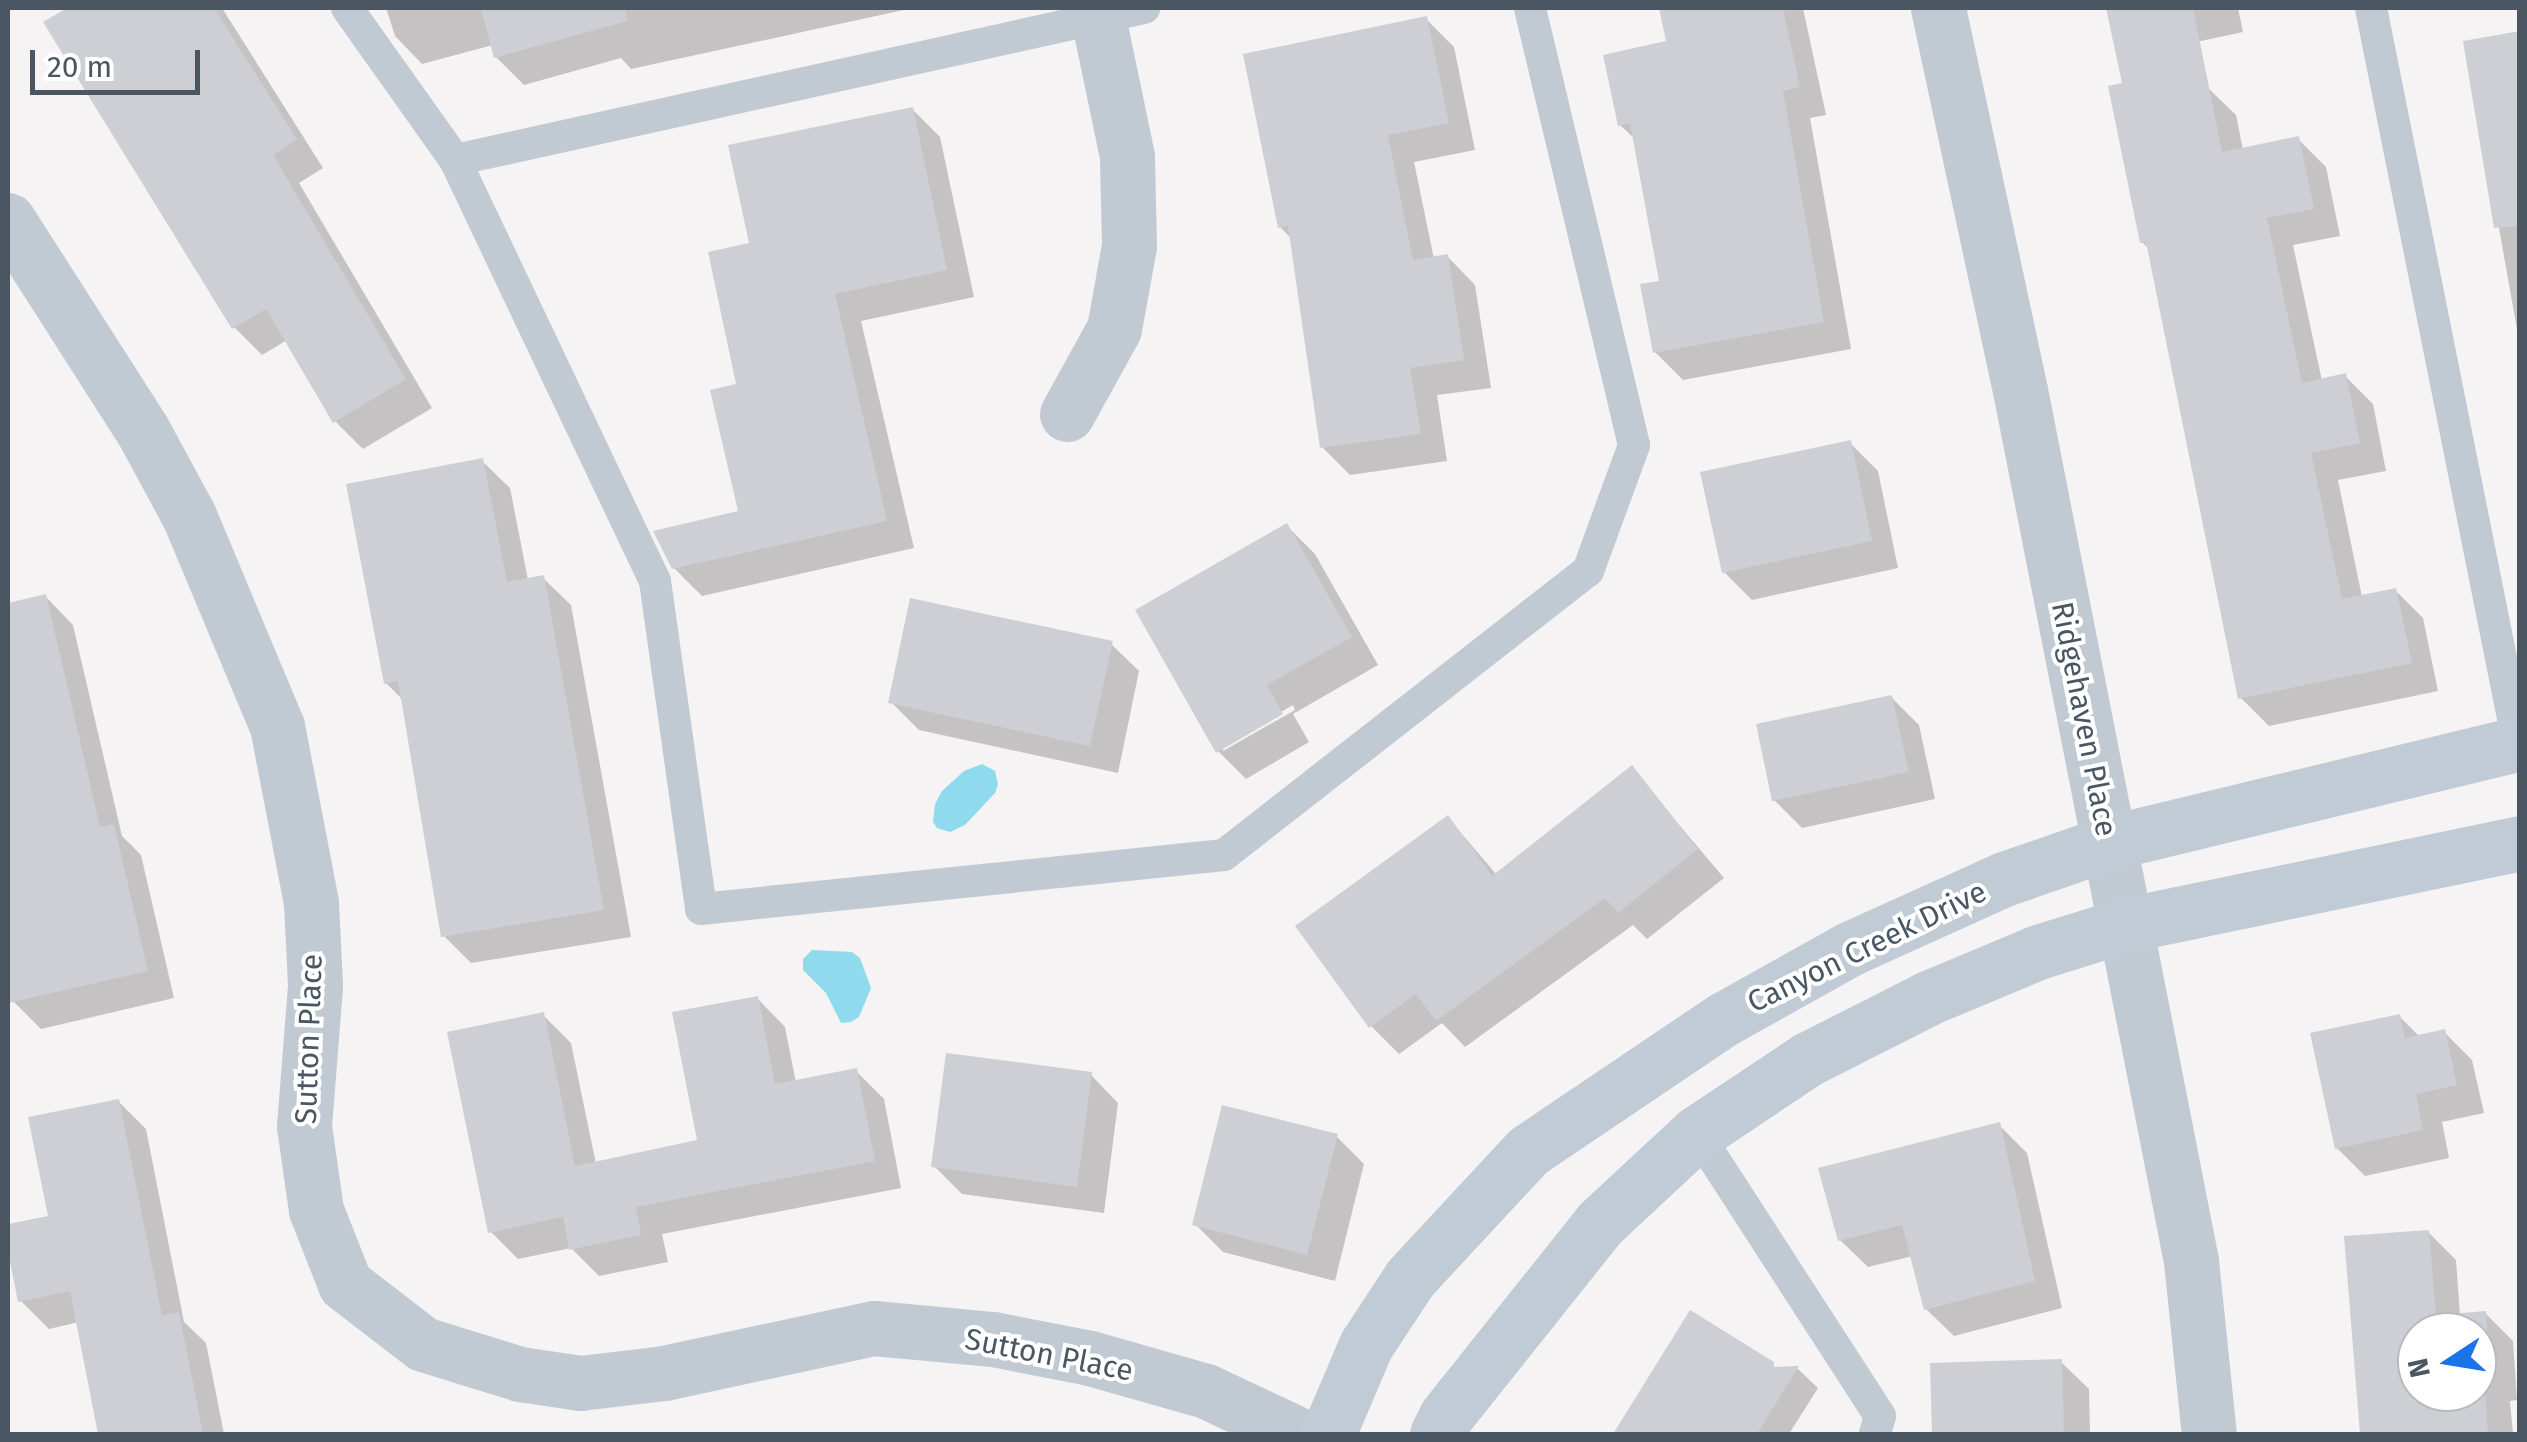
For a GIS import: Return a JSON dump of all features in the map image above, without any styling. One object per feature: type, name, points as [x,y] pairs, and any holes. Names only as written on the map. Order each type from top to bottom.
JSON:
[{"type":"street","name":"Ridgehaven Place","points":[[1938,8],[2191,1260],[2209,1434]]},
{"type":"street","points":[[1067,414],[1114,330],[1128,246],[1127,156],[1113,11]]},
{"type":"street","name":"Sutton Place","points":[[8,220],[142,430],[189,516],[277,726],[311,903],[315,986],[304,1126],[316,1210],[345,1284],[423,1344],[474,1362],[534,1376],[580,1383],[664,1372],[874,1328],[993,1338],[1090,1358],[1206,1392],[1297,1434]]},
{"type":"street","name":"Canyon Creek Drive","points":[[1328,1434],[1366,1345],[1410,1278],[1528,1152],[1724,1019],[1849,949],[2004,879],[2108,843],[2519,743]]},
{"type":"street","points":[[1438,1434],[1446,1416],[1600,1224],[1697,1133],[1808,1059],[1928,998],[2038,952],[2125,925],[2520,843]]},
{"type":"lane","points":[[348,8],[454,160],[654,581],[701,908],[1224,856],[1588,571],[1634,446],[1530,8]]},
{"type":"lane","points":[[2371,8],[2519,743]]},
{"type":"lane","points":[[454,160],[1113,11]]},
{"type":"lane","points":[[1697,1133],[1880,1416],[1875,1434]]},
{"type":"water","points":[[982,764],[995,771],[995,793],[965,825],[950,832],[937,828],[933,822],[935,804],[942,791],[964,771]]},
{"type":"water","points":[[812,950],[852,952],[860,958],[871,988],[859,1017],[851,1022],[841,1023],[826,993],[803,970],[803,959]]},
{"type":"building","points":[[67,8],[214,8],[297,139],[273,155],[406,379],[333,423],[266,309],[232,329],[43,22]]},
{"type":"building","points":[[481,8],[625,8],[627,21],[494,58]]},
{"type":"building","points":[[1659,8],[1783,8],[1800,87],[1783,91],[1824,322],[1653,353],[1640,284],[1659,281],[1630,123],[1618,126],[1603,55],[1666,41]]},
{"type":"building","points":[[2106,8],[2193,8],[2222,152],[2299,136],[2314,209],[2267,218],[2302,383],[2346,373],[2360,443],[2311,453],[2342,599],[2396,588],[2412,663],[2238,699],[2146,242],[2140,243],[2108,86],[2122,83]]},
{"type":"building","points":[[1427,16],[1449,123],[1388,135],[1413,260],[1448,254],[1464,360],[1410,368],[1421,434],[1320,448],[1288,226],[1278,228],[1243,54]]},
{"type":"building","points":[[2520,31],[2520,226],[2494,228],[2463,41]]},
{"type":"building","points":[[913,107],[947,270],[835,294],[887,521],[672,569],[653,531],[738,511],[710,390],[736,384],[708,252],[749,243],[728,145]]},
{"type":"building","points":[[1851,440],[1872,541],[1722,573],[1700,472]]},
{"type":"building","points":[[483,458],[507,582],[544,575],[604,910],[441,937],[398,681],[384,684],[346,484]]},
{"type":"building","points":[[1287,523],[1352,637],[1267,685],[1283,714],[1216,753],[1135,610]]},
{"type":"building","points":[[46,594],[100,827],[114,824],[148,971],[8,1003],[8,603]]},
{"type":"building","points":[[910,598],[1113,641],[1090,746],[888,703]]},
{"type":"building","points":[[1892,695],[1909,772],[1772,801],[1756,724]]},
{"type":"building","points":[[1632,765],[1698,849],[1618,913],[1605,898],[1436,1021],[1416,994],[1369,1028],[1295,926],[1448,815],[1492,876]]},
{"type":"building","points":[[758,996],[775,1084],[857,1068],[875,1161],[636,1207],[641,1235],[569,1250],[563,1217],[488,1233],[447,1032],[544,1012],[575,1166],[697,1140],[672,1012]]},
{"type":"building","points":[[2400,1014],[2405,1038],[2445,1029],[2457,1085],[2416,1094],[2423,1130],[2335,1149],[2310,1033]]},
{"type":"building","points":[[946,1053],[1092,1072],[1077,1187],[931,1167]]},
{"type":"building","points":[[119,1099],[162,1315],[179,1312],[203,1434],[98,1434],[70,1291],[18,1302],[8,1251],[8,1224],[48,1216],[28,1117]]},
{"type":"building","points":[[1222,1105],[1338,1134],[1307,1255],[1192,1225]]},
{"type":"building","points":[[2000,1122],[2035,1281],[1924,1310],[1902,1225],[1838,1241],[1818,1168]]},
{"type":"building","points":[[2429,1230],[2436,1312],[2397,1312],[2397,1412],[2487,1412],[2488,1434],[2360,1434],[2344,1236]]},
{"type":"building","points":[[1690,1310],[1774,1362],[1774,1367],[1799,1366],[1757,1434],[1613,1434]]},
{"type":"building","points":[[2062,1359],[2064,1434],[1932,1434],[1930,1363]]}]
